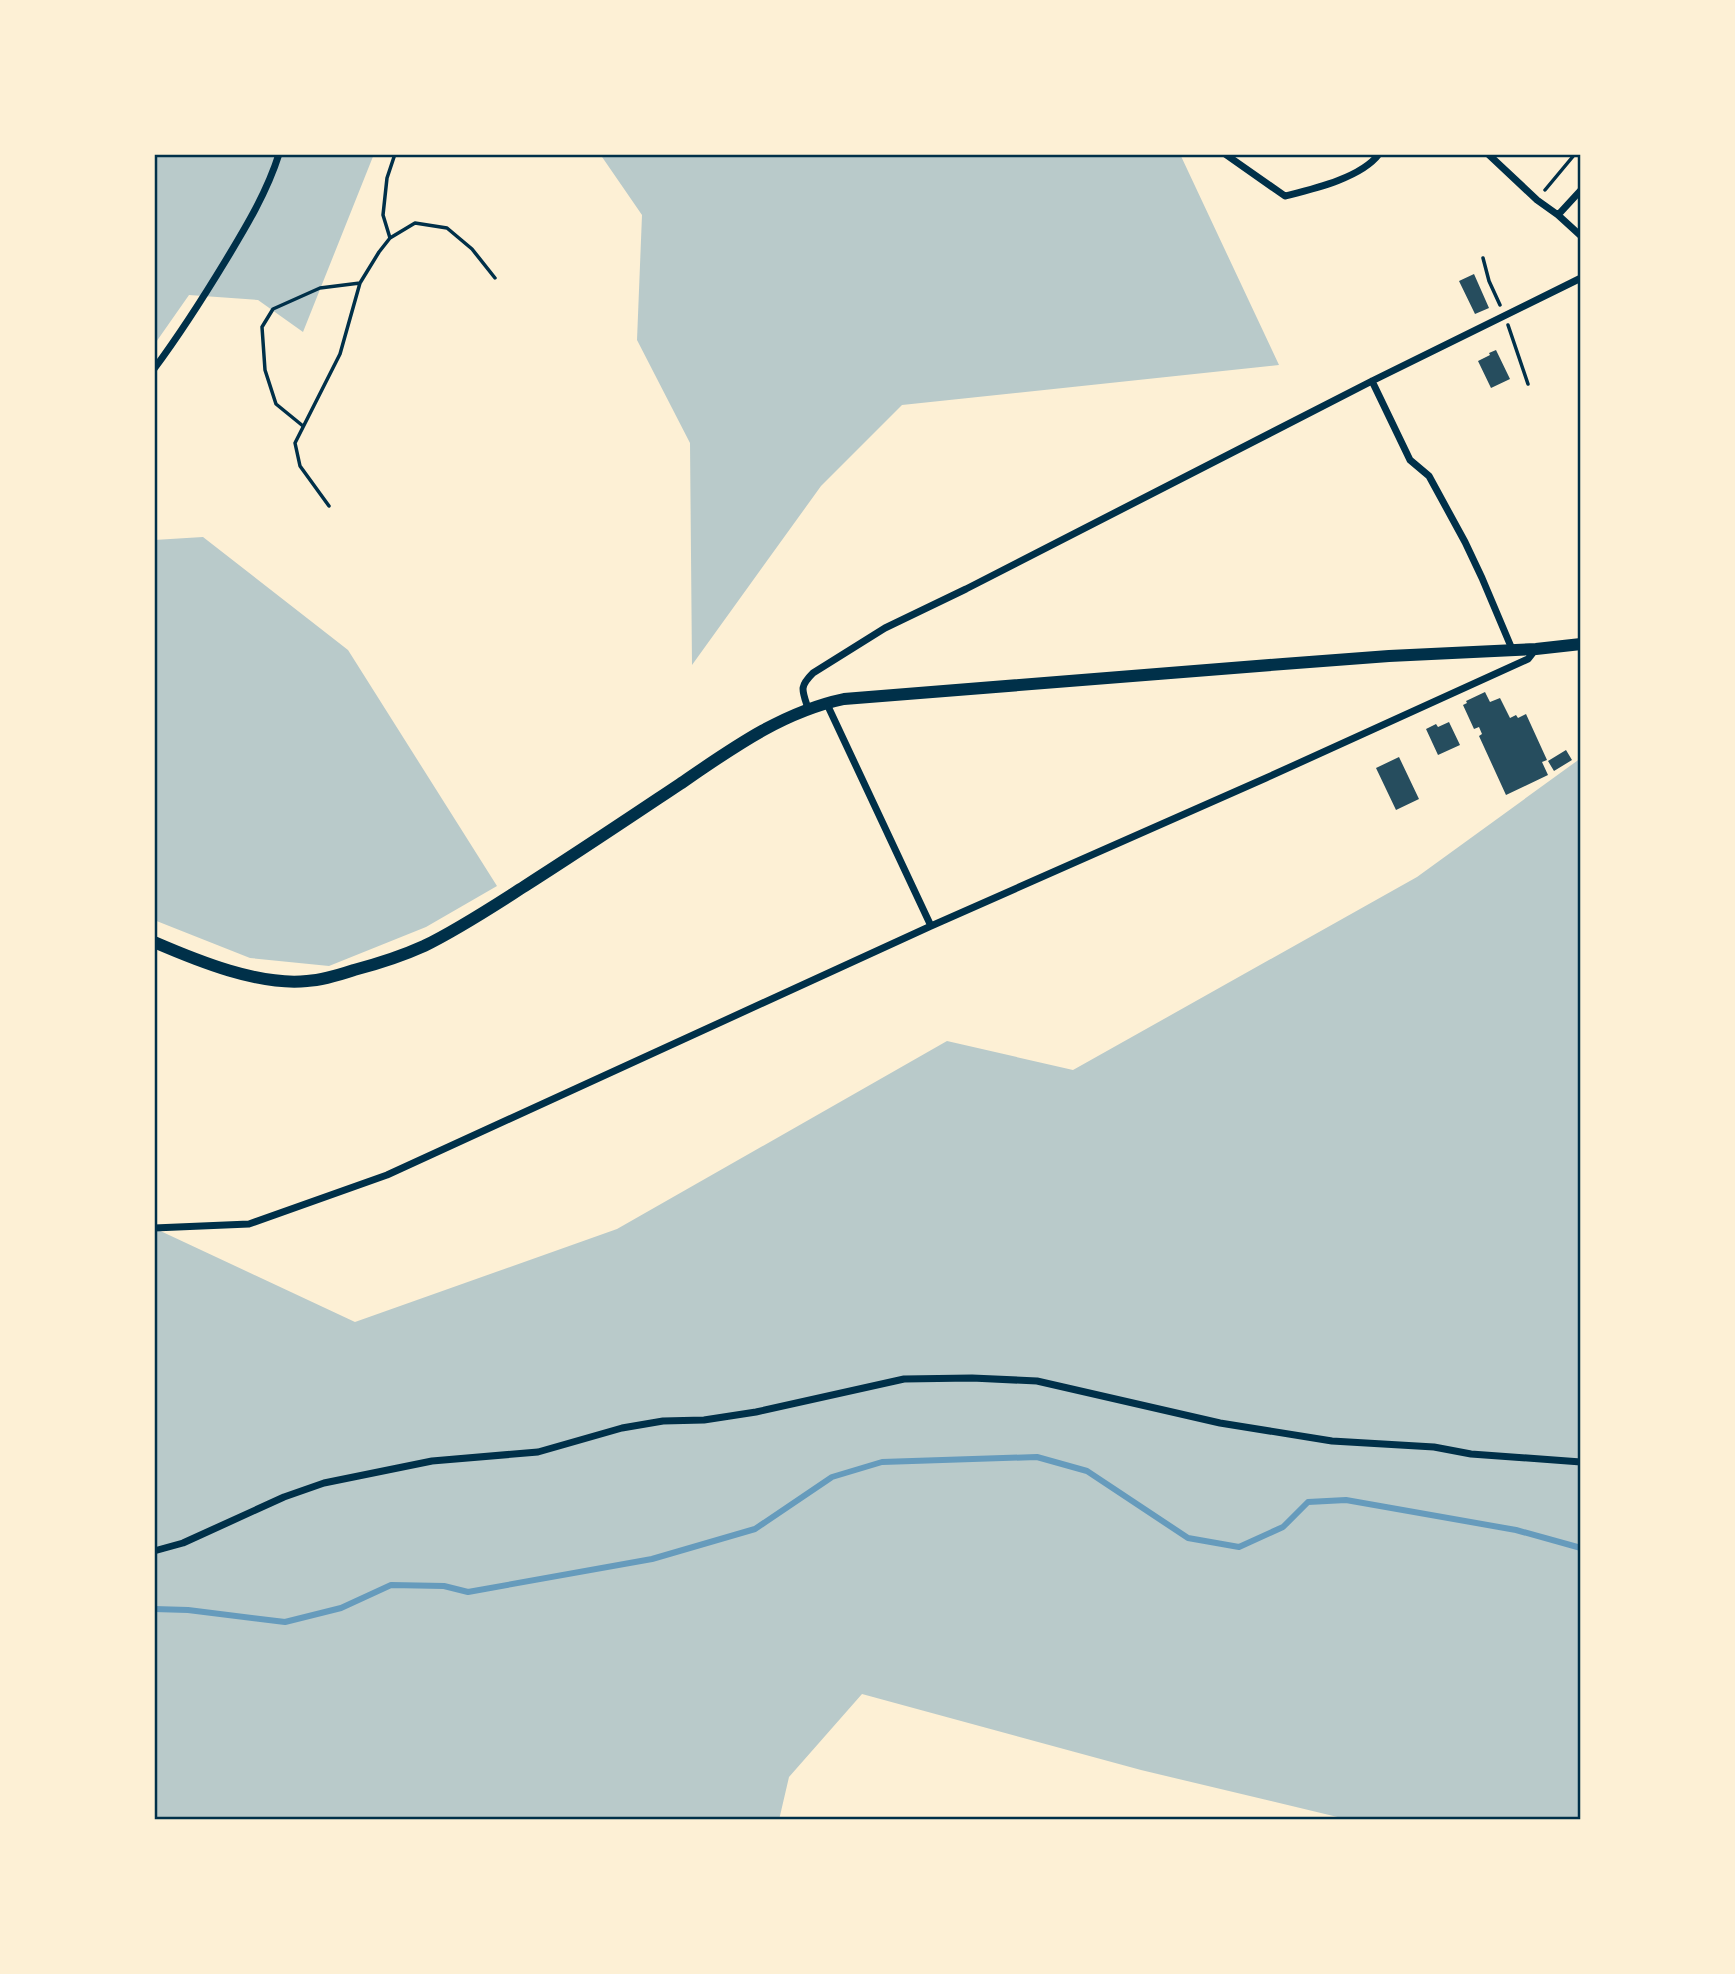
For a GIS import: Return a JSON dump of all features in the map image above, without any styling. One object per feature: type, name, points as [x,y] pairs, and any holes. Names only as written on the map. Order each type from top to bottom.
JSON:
[{"type":"street","points":[[154,369],[189,320],[244,231],[273,173],[279,154]]},
{"type":"street","points":[[1225,154],[1285,196],[1325,186],[1373,163],[1379,154]]},
{"type":"street","points":[[1488,154],[1581,236]]},
{"type":"street","points":[[1558,215],[1581,190]]},
{"type":"street","points":[[808,708],[802,692],[804,682],[813,673],[885,628],[1371,381],[1581,278]]},
{"type":"street","points":[[1371,381],[1409,460],[1429,476],[1465,542],[1512,649]]},
{"type":"street","points":[[154,942],[198,961],[278,981],[307,981],[372,965],[421,947],[465,923],[734,747],[774,723],[826,702],[881,695],[1309,662],[1581,644]]},
{"type":"street","points":[[154,1228],[249,1224],[387,1175],[931,926],[1528,660],[1536,649]]},
{"type":"street","points":[[826,702],[931,926]]},
{"type":"street","points":[[154,1551],[183,1543],[284,1497],[324,1483],[432,1461],[538,1451],[663,1421],[704,1420],[756,1412],[904,1379],[1037,1381],[1220,1423],[1332,1441],[1434,1447],[1471,1454],[1581,1461]]},
{"type":"path","points":[[390,239],[383,215],[387,178],[395,154]]},
{"type":"path","points":[[1537,200],[1575,154]]},
{"type":"path","points":[[329,506],[300,466],[295,443],[340,354],[360,283],[379,252],[390,239],[415,223],[447,228],[472,249],[495,278]]},
{"type":"path","points":[[303,426],[276,404],[265,370],[262,327],[273,309],[284,303],[320,288],[360,283]]},
{"type":"shaded area","points":[[154,154],[374,154],[303,332],[258,300],[189,295],[154,345]]},
{"type":"shaded area","points":[[600,154],[1180,154],[1279,365],[902,405],[821,486],[692,665],[690,443],[637,340],[642,215]]},
{"type":"shaded area","points":[[203,537],[348,650],[497,886],[426,927],[329,966],[250,958],[154,920],[154,540]]},
{"type":"shaded area","points":[[1581,758],[1581,1820],[1350,1820],[1141,1770],[862,1694],[789,1777],[779,1820],[154,1820],[154,1228],[355,1322],[617,1229],[947,1041],[1073,1070],[1417,877]]},
{"type":"building","points":[[1474,274],[1489,308],[1475,314],[1459,281]]},
{"type":"building","points":[[1496,350],[1510,379],[1491,388],[1478,361]]},
{"type":"building","points":[[1485,692],[1490,702],[1500,698],[1510,718],[1526,714],[1547,760],[1542,762],[1548,775],[1506,795],[1479,736],[1482,734],[1479,727],[1474,729],[1463,705]]},
{"type":"building","points":[[1449,722],[1460,745],[1438,755],[1426,729]]},
{"type":"building","points":[[1566,750],[1572,760],[1554,771],[1548,761]]},
{"type":"building","points":[[1399,757],[1419,799],[1396,810],[1376,768]]},
{"type":"waterway","points":[[154,1609],[188,1610],[285,1622],[341,1608],[391,1585],[444,1586],[468,1592],[652,1559],[755,1529],[832,1477],[882,1462],[1037,1457],[1087,1471],[1188,1538],[1239,1547],[1283,1527],[1308,1502],[1346,1500],[1516,1530],[1581,1548]]}]
